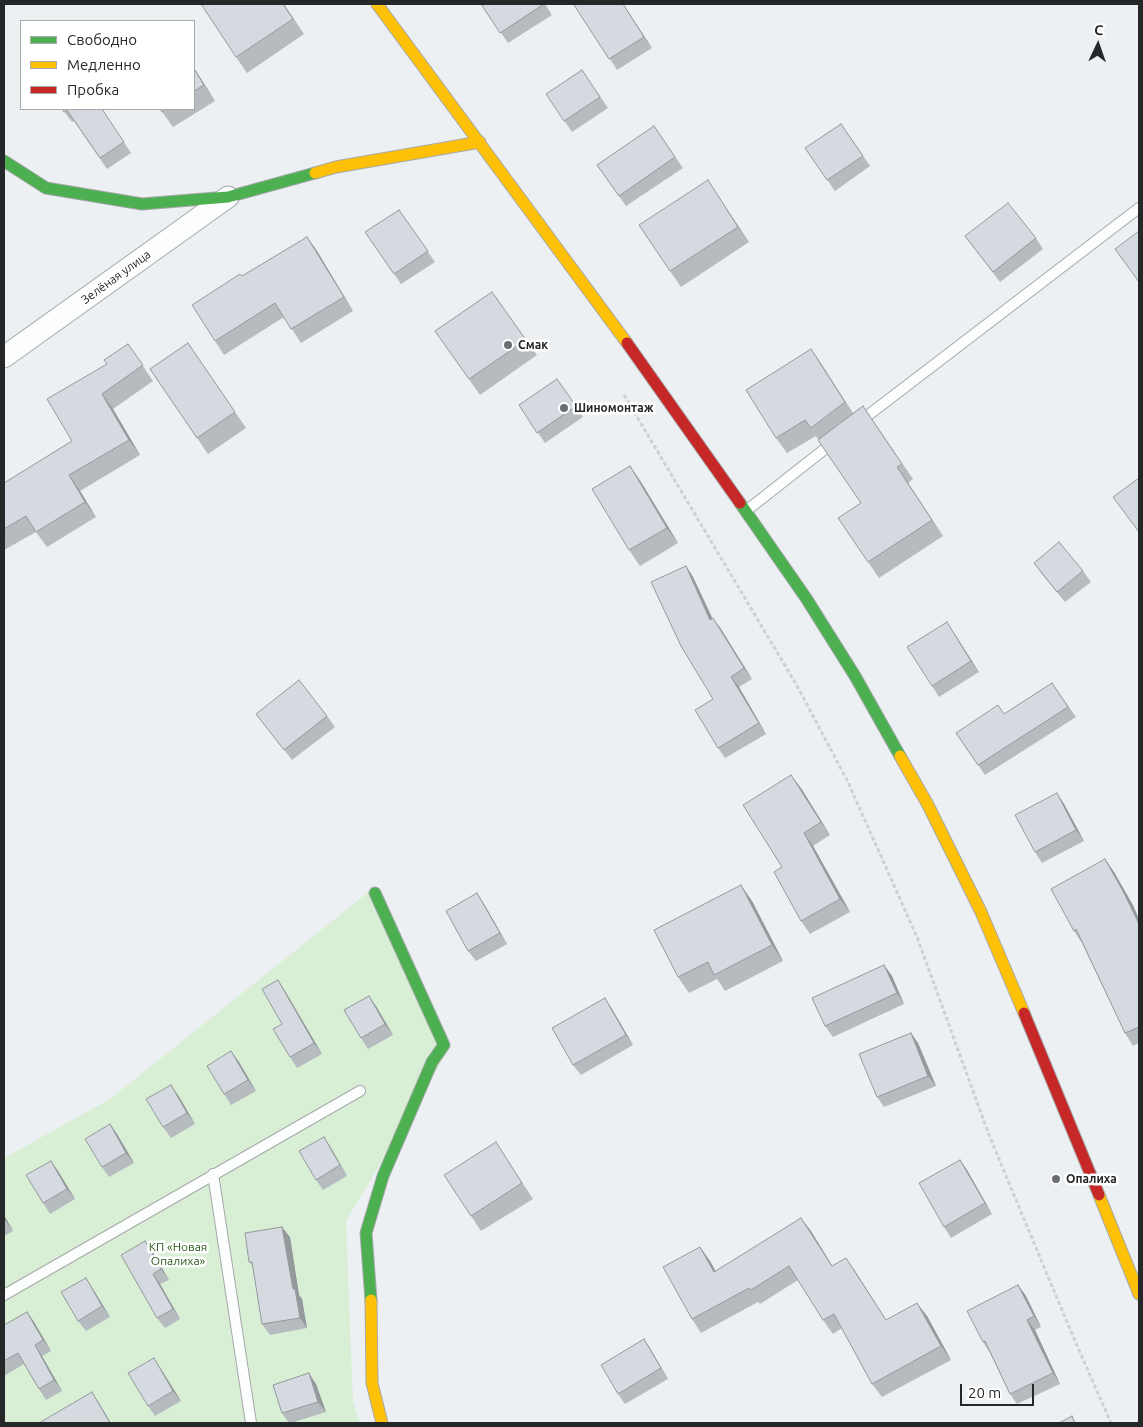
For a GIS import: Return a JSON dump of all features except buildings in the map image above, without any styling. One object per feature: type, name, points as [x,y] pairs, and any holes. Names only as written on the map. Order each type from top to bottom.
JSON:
[{"type":"main road","points":[[377,4],[658,384],[806,598],[855,676],[928,806],[981,912],[1032,1030],[1139,1294]]},
{"type":"main road","points":[[4,161],[46,188],[142,204],[228,197],[336,167],[480,142]]},
{"type":"main road","points":[[375,893],[444,1045],[432,1062],[383,1176],[366,1233],[370,1286],[372,1383],[382,1423]]},
{"type":"street","name":"Зелёная улица","points":[[4,357],[228,197]]},
{"type":"lane","points":[[745,511],[1139,208]]},
{"type":"lane","points":[[4,1295],[360,1091]]},
{"type":"lane","points":[[213,1174],[250,1423]]},
{"type":"path","points":[[624,395],[796,684],[847,780],[917,937],[988,1135],[1111,1423]]},
{"type":"green space","name":"КП «Новая Опалиха»","points":[[376,886],[451,1046],[346,1221],[353,1401],[360,1423],[4,1423],[4,1158],[110,1099]]},
{"type":"traffic: fast","points":[[4,161],[46,188],[142,204],[228,197],[315,173]]},
{"type":"traffic: fast","points":[[740,503],[806,598],[855,676],[900,756]]},
{"type":"traffic: fast","points":[[371,1300],[366,1233],[383,1176],[432,1062],[444,1045],[375,893]]},
{"type":"traffic: slow","points":[[377,4],[627,343]]},
{"type":"traffic: slow","points":[[315,173],[336,167],[480,142]]},
{"type":"traffic: slow","points":[[900,756],[928,805],[981,912],[1024,1013]]},
{"type":"traffic: slow","points":[[1099,1195],[1139,1294]]},
{"type":"traffic: slow","points":[[371,1300],[372,1383],[382,1423]]},
{"type":"traffic: jam","points":[[627,343],[740,503]]},
{"type":"traffic: jam","points":[[1024,1013],[1099,1195]]},
{"type":"place","name":"Смак","points":[[508,345]]},
{"type":"place","name":"Шиномонтаж","points":[[564,408]]},
{"type":"place","name":"Опалиха","points":[[1056,1179]]}]
